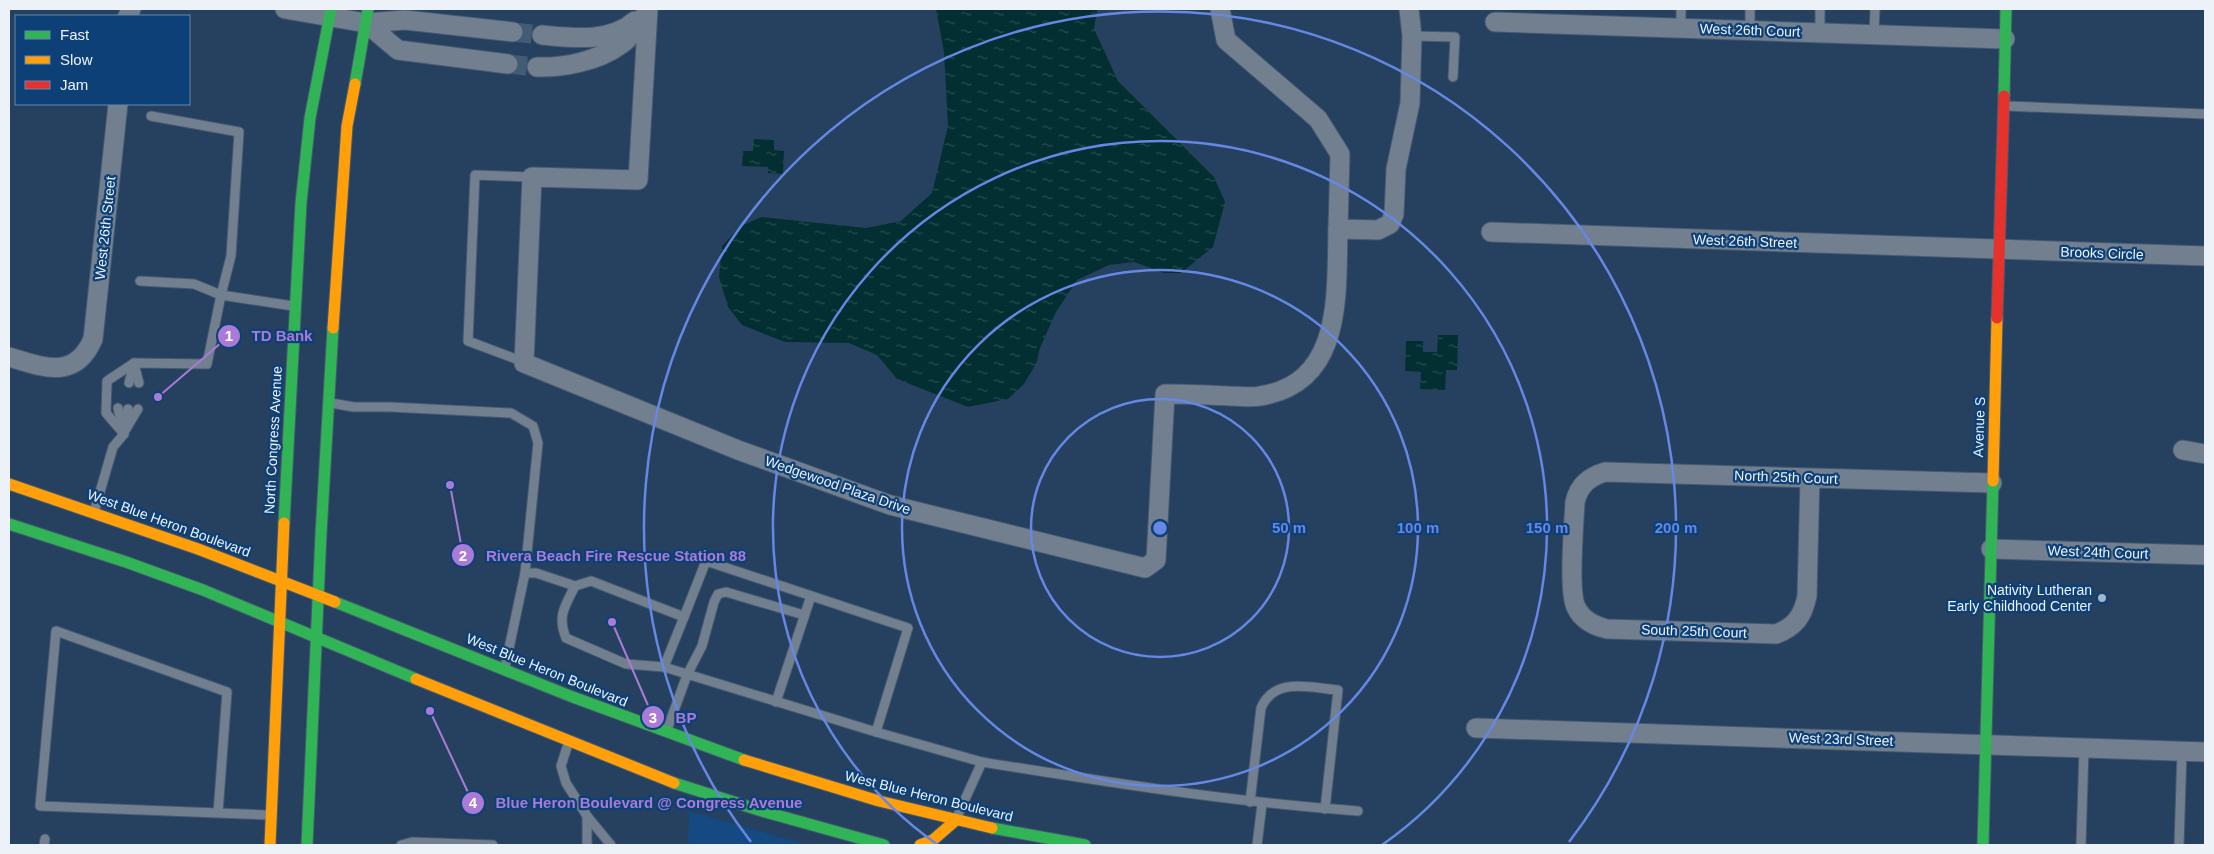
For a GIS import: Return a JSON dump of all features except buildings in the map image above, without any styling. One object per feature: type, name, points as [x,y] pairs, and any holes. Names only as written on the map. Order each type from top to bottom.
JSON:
[{"type":"street","points":[[285,9],[513,32]]},
{"type":"street","name":"Wedgewood Plaza Drive","points":[[524,363],[738,450],[890,505],[1145,568],[1156,560],[1165,394],[1259,397],[1287,390],[1306,377],[1321,355],[1331,331],[1336,307],[1340,154],[1318,119],[1226,40],[1220,9]]},
{"type":"street","points":[[1338,229],[1378,230],[1390,224],[1394,214],[1396,168],[1410,103],[1412,36],[1409,9]]},
{"type":"street","name":"Avenue S","points":[[1983,845],[2006,9]]},
{"type":"street","points":[[542,35],[583,38],[604,36],[632,24],[648,10]]},
{"type":"street","points":[[537,67],[570,64],[607,52],[628,38],[648,10]]},
{"type":"street","points":[[524,363],[532,177],[638,180],[648,10]]},
{"type":"street","name":"North Congress Avenue","points":[[270,845],[279,621],[304,166],[310,118],[331,13]]},
{"type":"street","points":[[367,16],[398,50],[508,64]]},
{"type":"street","points":[[307,845],[328,403],[341,195],[347,126],[367,16]]},
{"type":"street","name":"West 26th Court","points":[[1495,22],[2005,39]]},
{"type":"street","name":"West 26th Street","points":[[9,357],[56,369],[69,366],[80,360],[88,351],[93,339],[118,105]]},
{"type":"street","name":"West 26th Street","points":[[1491,232],[1999,250]]},
{"type":"street","name":"Brooks Circle","points":[[1999,250],[2205,256]]},
{"type":"street","points":[[2183,450],[2205,454]]},
{"type":"street","name":"North 25th Court","points":[[1583,484],[1597,475],[1613,472],[1992,483]]},
{"type":"street","name":"South 25th Court","points":[[1583,484],[1579,489],[1575,502],[1572,592],[1577,609],[1590,623],[1607,629],[1776,634],[1788,630],[1797,622],[1805,610],[1810,478]]},
{"type":"street","name":"West Blue Heron Boulevard","points":[[9,484],[95,512],[282,581],[666,733],[760,766],[852,794],[956,820],[1085,845]]},
{"type":"street","points":[[9,524],[146,570],[279,621],[316,638],[665,780],[762,811],[884,845]]},
{"type":"street","name":"West 24th Court","points":[[1991,549],[2205,555]]},
{"type":"street","name":"West 23rd Street","points":[[1476,728],[2205,752]]},
{"type":"street","points":[[920,845],[932,840],[956,820]]},
{"type":"lane","points":[[1681,9],[1681,28]]},
{"type":"lane","points":[[1750,9],[1750,30]]},
{"type":"lane","points":[[1820,9],[1820,33]]},
{"type":"lane","points":[[1874,34],[1875,9]]},
{"type":"lane","points":[[1412,36],[1454,37],[1453,77]]},
{"type":"lane","points":[[2003,106],[2205,114]]},
{"type":"lane","points":[[124,434],[106,413],[107,381],[134,363],[207,364],[231,256],[239,132],[151,116]]},
{"type":"lane","points":[[524,363],[468,341],[475,175],[532,177]]},
{"type":"lane","points":[[140,281],[194,284],[221,295],[295,306]]},
{"type":"lane","points":[[117,382],[134,363]]},
{"type":"lane","points":[[129,383],[134,363]]},
{"type":"lane","points":[[134,363],[139,383]]},
{"type":"lane","points":[[328,403],[354,407],[511,413],[533,426],[538,443],[525,573],[504,669]]},
{"type":"lane","points":[[118,408],[124,434]]},
{"type":"lane","points":[[124,434],[128,409]]},
{"type":"lane","points":[[95,512],[113,447],[124,434],[138,409]]},
{"type":"lane","points":[[664,667],[706,562],[908,628],[876,732]]},
{"type":"lane","points":[[525,573],[536,573],[575,586],[591,581],[684,617]]},
{"type":"lane","points":[[575,586],[563,610],[561,625],[566,638],[626,664],[664,667],[876,732],[982,762],[1138,788],[1262,804],[1358,811]]},
{"type":"lane","points":[[666,733],[687,675],[702,646],[718,594],[726,592],[804,615]]},
{"type":"lane","points":[[776,702],[811,596]]},
{"type":"lane","points":[[218,813],[227,692],[56,631],[40,806],[272,816]]},
{"type":"lane","points":[[1250,802],[1261,708],[1265,698],[1287,685],[1338,690],[1326,809]]},
{"type":"lane","points":[[568,741],[560,766],[566,783],[587,816],[611,845]]},
{"type":"lane","points":[[2081,845],[2084,747]]},
{"type":"lane","points":[[2179,845],[2182,751]]},
{"type":"lane","points":[[956,820],[982,762]]},
{"type":"lane","points":[[1257,845],[1262,804]]},
{"type":"lane","points":[[587,816],[588,845]]},
{"type":"lane","points":[[401,845],[412,842],[493,845]]},
{"type":"shaded area","points":[[689,811],[730,823],[809,845],[688,845]]},
{"type":"water","points":[[936,9],[1097,9],[1094,29],[1118,81],[1214,177],[1225,202],[1213,247],[1181,273],[1164,273],[1134,262],[1109,265],[1077,280],[1056,312],[1040,348],[1036,364],[1024,384],[1008,399],[968,407],[897,379],[877,355],[849,343],[785,342],[742,325],[728,307],[719,277],[722,246],[741,226],[761,217],[866,228],[901,221],[932,193],[948,126],[944,52]]},
{"type":"water","points":[[754,139],[774,140],[774,150],[784,151],[783,174],[768,173],[768,167],[742,166],[743,151],[753,151]]},
{"type":"water","points":[[1438,335],[1458,335],[1457,370],[1446,370],[1445,390],[1420,389],[1421,372],[1405,371],[1406,341],[1423,341],[1423,352],[1437,352]]},
{"type":"tunnel","points":[[513,32],[542,35]]},
{"type":"tunnel","points":[[508,64],[537,67]]},
{"type":"traffic: fast","points":[[284,523],[301,203],[310,118],[331,9]]},
{"type":"traffic: fast","points":[[355,84],[368,9]]},
{"type":"traffic: fast","points":[[2004,96],[2006,9]]},
{"type":"traffic: fast","points":[[307,845],[321,534],[333,328]]},
{"type":"traffic: fast","points":[[1983,845],[1993,481]]},
{"type":"traffic: fast","points":[[9,524],[126,562],[203,590],[416,679]]},
{"type":"traffic: fast","points":[[335,602],[570,696],[744,760]]},
{"type":"traffic: fast","points":[[674,783],[762,811],[884,845]]},
{"type":"traffic: fast","points":[[992,828],[1085,845]]},
{"type":"traffic: slow","points":[[333,328],[347,126],[355,84]]},
{"type":"traffic: slow","points":[[1993,481],[1997,318]]},
{"type":"traffic: slow","points":[[9,484],[198,549],[335,602]]},
{"type":"traffic: slow","points":[[270,845],[284,523]]},
{"type":"traffic: slow","points":[[416,679],[674,783]]},
{"type":"traffic: slow","points":[[744,760],[879,801],[992,828]]},
{"type":"traffic: slow","points":[[920,845],[933,840],[956,820]]},
{"type":"traffic: jam","points":[[1997,318],[2004,96]]},
{"type":"place","name":"TD Bank","points":[[158,397]]},
{"type":"place","name":"Rivera Beach Fire Rescue Station 88","points":[[450,485]]},
{"type":"place","name":"Nativity Lutheran Early Childhood Center","points":[[2102,598]]},
{"type":"place","name":"BP","points":[[612,622]]},
{"type":"place","name":"Blue Heron Boulevard @ Congress Avenue","points":[[430,711]]}]
